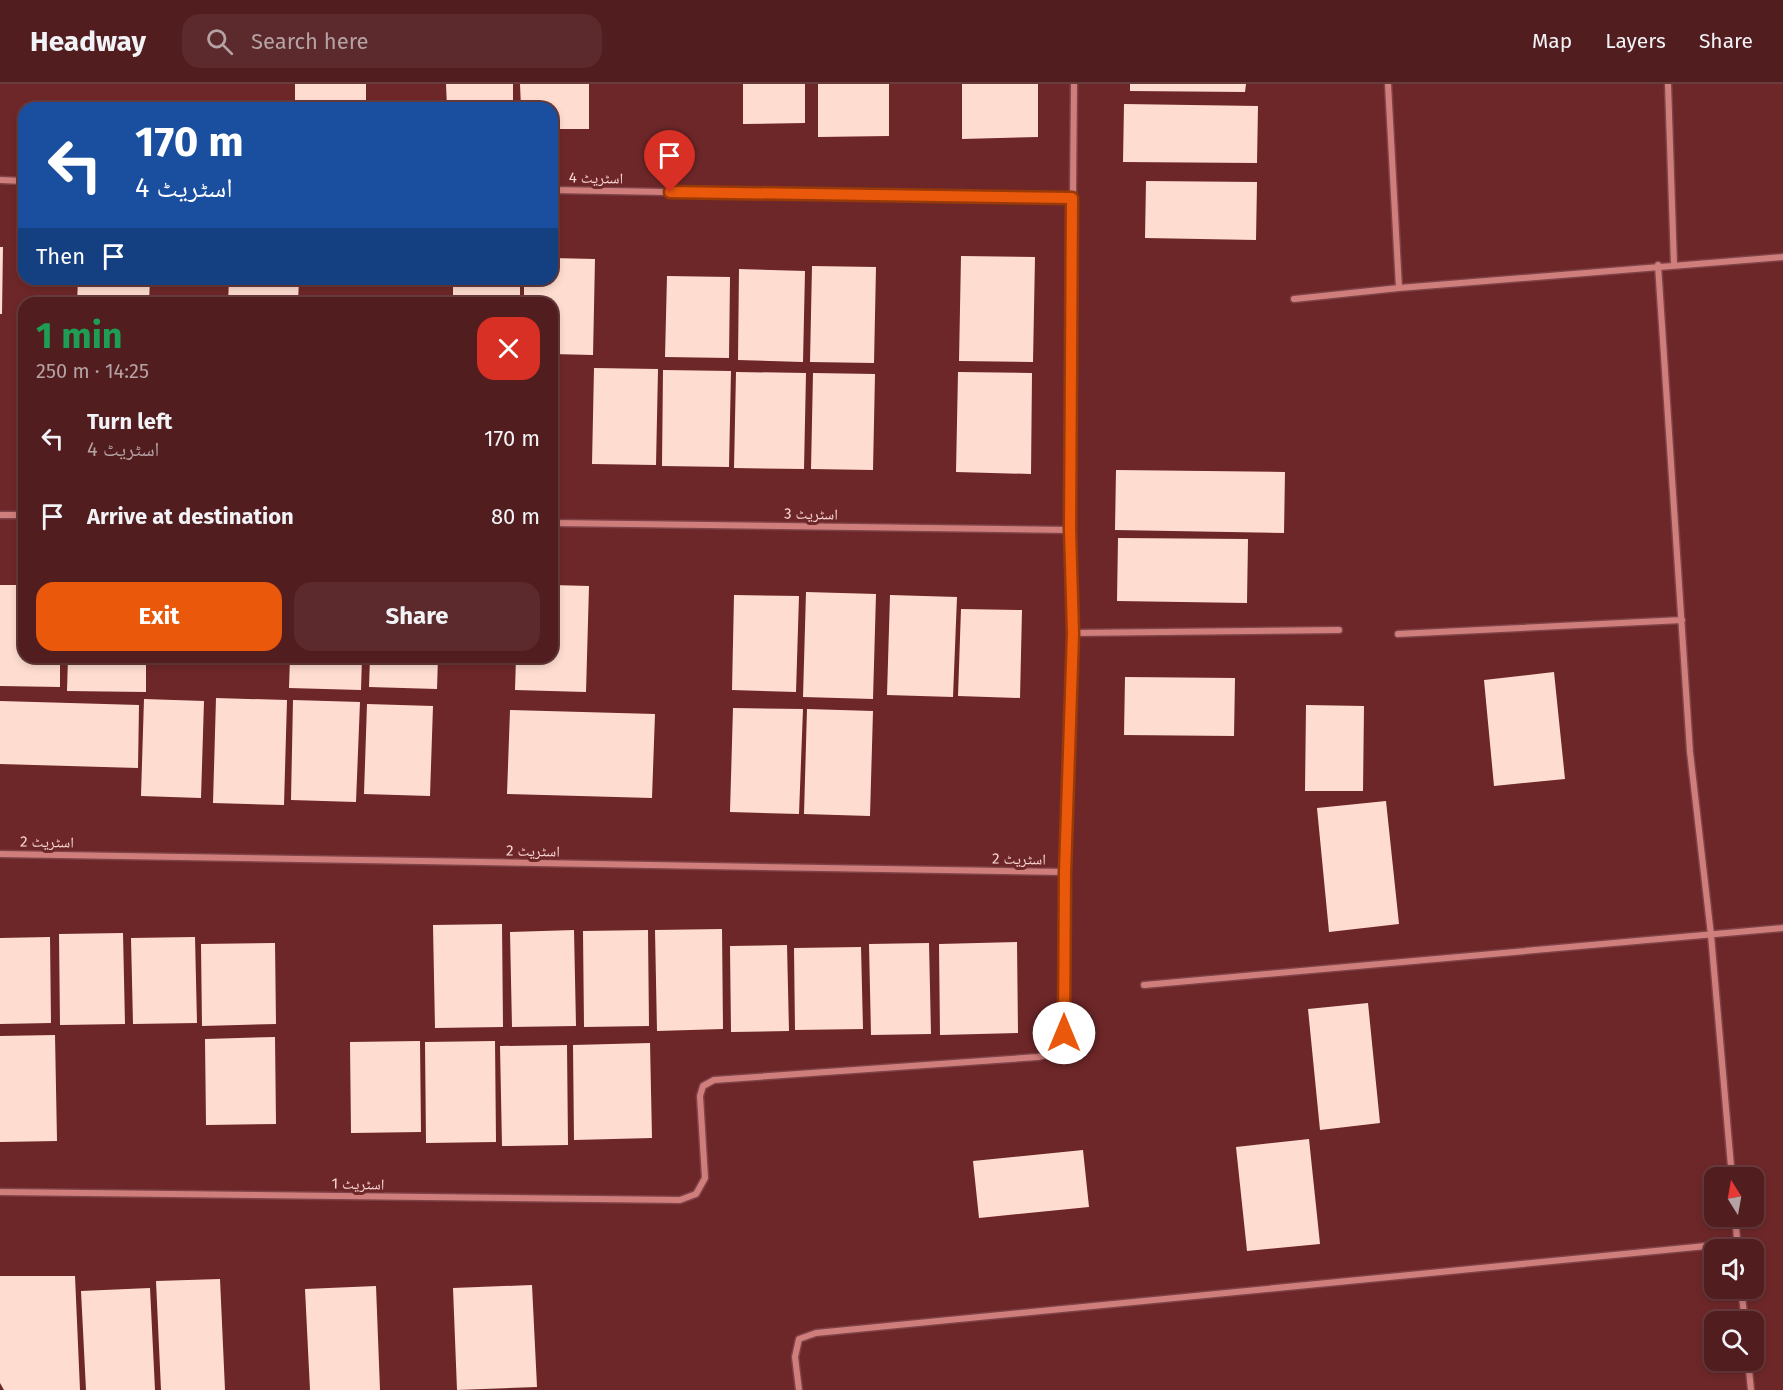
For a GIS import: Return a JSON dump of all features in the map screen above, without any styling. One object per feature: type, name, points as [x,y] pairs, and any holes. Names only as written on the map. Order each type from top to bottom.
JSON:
[{"type":"street","points":[[1065,872],[1073,633],[1070,530],[1074,84]]},
{"type":"street","points":[[1388,84],[1399,288]]},
{"type":"street","points":[[1668,84],[1674,265]]},
{"type":"street","points":[[0,180],[18,181]]},
{"type":"street","name":"اسٹریٹ 4","points":[[558,190],[1072,198]]},
{"type":"street","points":[[1294,299],[1658,265],[1783,256]]},
{"type":"street","points":[[1658,265],[1690,752],[1711,935],[1731,1167]]},
{"type":"street","points":[[0,515],[18,515]]},
{"type":"street","name":"اسٹریٹ 3","points":[[558,523],[1070,530]]},
{"type":"street","points":[[1398,634],[1682,620]]},
{"type":"street","points":[[1073,633],[1339,630]]},
{"type":"street","name":"اسٹریٹ 2","points":[[0,854],[1065,872]]},
{"type":"street","name":"اسٹریٹ 1","points":[[0,1192],[680,1200],[696,1194],[705,1178],[700,1096],[703,1086],[714,1080],[1026,1058],[1054,1053],[1064,1033],[1065,872]]},
{"type":"street","points":[[1144,985],[1783,928]]},
{"type":"street","points":[[799,1390],[795,1357],[799,1339],[816,1333],[1704,1249]]},
{"type":"street","points":[[1749,1371],[1751,1390]]},
{"type":"building","points":[[295,84],[366,84],[366,102],[295,102]]},
{"type":"building","points":[[446,84],[513,84],[513,102],[447,102]]},
{"type":"building","points":[[520,84],[589,84],[589,129],[558,129],[558,102],[521,102]]},
{"type":"building","points":[[743,84],[805,84],[805,123],[743,124]]},
{"type":"building","points":[[818,84],[889,84],[889,136],[818,137]]},
{"type":"building","points":[[962,84],[1038,84],[1038,137],[962,139]]},
{"type":"building","points":[[1130,84],[1246,84],[1245,92],[1130,91]]},
{"type":"building","points":[[1124,104],[1258,106],[1257,163],[1123,162]]},
{"type":"building","points":[[1146,181],[1257,182],[1256,240],[1145,238]]},
{"type":"building","points":[[0,247],[3,247],[2,314],[0,314]]},
{"type":"building","points":[[961,256],[1035,257],[1033,362],[959,361]]},
{"type":"building","points":[[558,258],[595,259],[593,355],[558,354],[558,297],[524,297],[524,285],[558,285]]},
{"type":"building","points":[[812,266],[876,267],[874,363],[810,362]]},
{"type":"building","points":[[739,269],[805,271],[803,362],[738,360]]},
{"type":"building","points":[[667,276],[730,277],[729,358],[665,357]]},
{"type":"building","points":[[78,285],[150,285],[149,297],[77,297]]},
{"type":"building","points":[[229,285],[299,285],[298,297],[228,297]]},
{"type":"building","points":[[453,285],[520,285],[520,297],[453,297]]},
{"type":"building","points":[[594,368],[658,369],[656,465],[592,464]]},
{"type":"building","points":[[663,370],[731,371],[729,467],[662,466]]},
{"type":"building","points":[[736,372],[806,373],[804,469],[734,468]]},
{"type":"building","points":[[958,372],[1032,373],[1031,474],[956,472]]},
{"type":"building","points":[[813,373],[875,374],[873,470],[811,469]]},
{"type":"building","points":[[1116,470],[1285,472],[1284,533],[1115,530]]},
{"type":"building","points":[[1118,538],[1248,539],[1247,603],[1117,601]]},
{"type":"building","points":[[0,585],[18,585],[18,663],[60,663],[60,687],[0,686]]},
{"type":"building","points":[[558,585],[589,586],[586,692],[515,690],[516,663],[558,663]]},
{"type":"building","points":[[806,592],[876,594],[873,699],[803,697]]},
{"type":"building","points":[[734,595],[799,596],[796,692],[732,690]]},
{"type":"building","points":[[890,595],[957,597],[953,697],[887,695]]},
{"type":"building","points":[[961,609],[1022,610],[1020,698],[958,696]]},
{"type":"building","points":[[68,663],[146,663],[146,692],[67,691]]},
{"type":"building","points":[[290,663],[362,663],[361,690],[289,688]]},
{"type":"building","points":[[370,663],[438,663],[437,689],[369,687]]},
{"type":"building","points":[[1554,672],[1565,779],[1494,786],[1484,680]]},
{"type":"building","points":[[1125,677],[1235,678],[1234,736],[1124,735]]},
{"type":"building","points":[[216,698],[287,700],[284,805],[213,803]]},
{"type":"building","points":[[144,699],[204,701],[201,798],[141,796]]},
{"type":"building","points":[[293,700],[360,702],[356,802],[291,800]]},
{"type":"building","points":[[0,701],[139,705],[138,768],[0,764]]},
{"type":"building","points":[[367,704],[433,706],[430,796],[364,794]]},
{"type":"building","points":[[1306,705],[1364,706],[1363,791],[1305,791]]},
{"type":"building","points":[[733,708],[803,709],[799,814],[730,812]]},
{"type":"building","points":[[807,709],[873,711],[870,816],[804,814]]},
{"type":"building","points":[[510,710],[655,714],[652,798],[507,794]]},
{"type":"building","points":[[1386,801],[1399,924],[1329,932],[1317,808]]},
{"type":"building","points":[[502,924],[503,1027],[435,1028],[433,925]]},
{"type":"building","points":[[722,929],[723,1029],[657,1031],[655,930]]},
{"type":"building","points":[[574,930],[576,1026],[512,1027],[510,932]]},
{"type":"building","points":[[648,930],[649,1026],[584,1027],[583,931]]},
{"type":"building","points":[[123,933],[125,1024],[60,1025],[59,934]]},
{"type":"building","points":[[50,937],[51,1023],[0,1024],[0,938]]},
{"type":"building","points":[[195,937],[197,1023],[133,1024],[131,938]]},
{"type":"building","points":[[1017,942],[1018,1033],[940,1035],[939,944]]},
{"type":"building","points":[[275,943],[276,1024],[202,1026],[201,944]]},
{"type":"building","points":[[929,943],[931,1034],[871,1035],[869,944]]},
{"type":"building","points":[[787,945],[789,1031],[731,1032],[730,946]]},
{"type":"building","points":[[861,947],[863,1029],[795,1030],[794,948]]},
{"type":"building","points":[[1368,1003],[1380,1123],[1320,1130],[1308,1009]]},
{"type":"building","points":[[55,1035],[57,1141],[0,1142],[0,1036]]},
{"type":"building","points":[[275,1037],[276,1124],[206,1125],[205,1039]]},
{"type":"building","points":[[420,1041],[421,1132],[351,1133],[350,1042]]},
{"type":"building","points":[[495,1041],[496,1142],[426,1143],[425,1042]]},
{"type":"building","points":[[650,1043],[652,1138],[574,1140],[573,1045]]},
{"type":"building","points":[[567,1045],[568,1145],[502,1146],[500,1046]]},
{"type":"building","points":[[1309,1139],[1320,1244],[1247,1251],[1236,1147]]},
{"type":"building","points":[[1083,1150],[1089,1207],[979,1218],[973,1161]]},
{"type":"building","points":[[0,1276],[75,1276],[80,1390],[4,1390],[0,1383]]},
{"type":"building","points":[[220,1279],[225,1390],[161,1390],[156,1281]]},
{"type":"building","points":[[532,1285],[537,1387],[457,1390],[453,1288]]},
{"type":"building","points":[[376,1286],[380,1390],[310,1390],[305,1289]]},
{"type":"building","points":[[150,1288],[155,1390],[86,1390],[81,1291]]},
{"type":"route","points":[[670,192],[1072,198],[1070,530],[1073,633],[1065,872],[1064,1033]]}]
